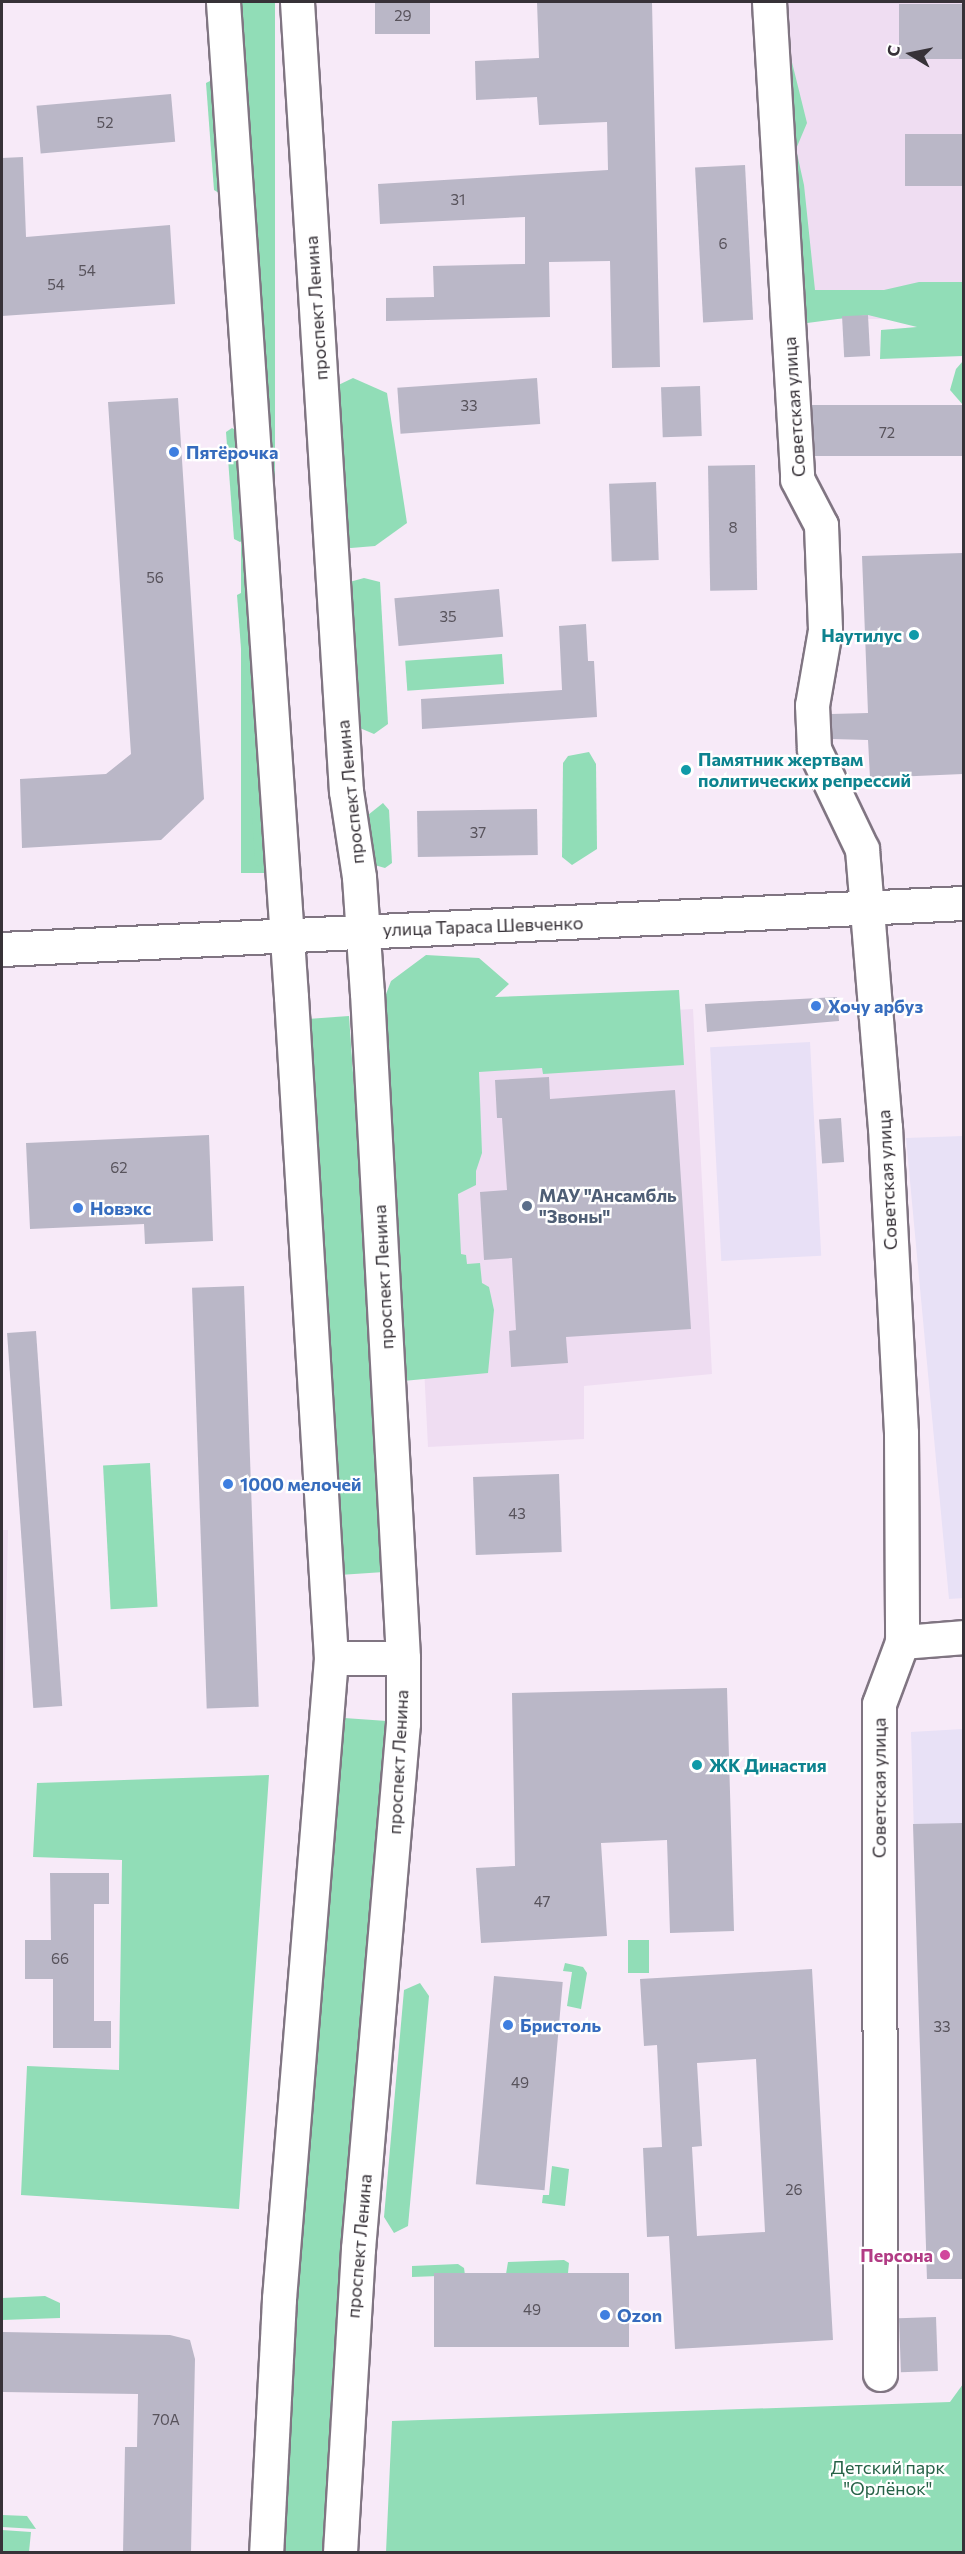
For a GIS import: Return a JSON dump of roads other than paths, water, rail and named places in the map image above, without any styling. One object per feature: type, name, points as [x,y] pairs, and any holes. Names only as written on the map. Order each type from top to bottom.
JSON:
[{"type":"street","points":[[223,2],[287,934],[331,1658],[279,2299],[266,2553]]},
{"type":"street","name":"проспект Ленина","points":[[297,2],[345,791],[363,931],[403,1658],[403,1723],[357,2261],[339,2553]]},
{"type":"street","name":"Советская улица","points":[[769,2],[797,479],[820,525],[825,630],[812,705],[814,749],[862,849],[864,909],[885,1127],[899,1398],[902,1642],[879,1704],[880,2374]]},
{"type":"street","name":"улица Тараса Шевченко","points":[[2,949],[963,903]]},
{"type":"street","points":[[902,1642],[963,1637]]},
{"type":"street","points":[[331,1658],[403,1658]]},
{"type":"place","name":"Пятёрочка","points":[[174,452]]},
{"type":"place","name":"Наутилус","points":[[914,635]]},
{"type":"place","name":"Памятник жертвам политических репрессий","points":[[686,770]]},
{"type":"place","name":"Хочу арбуз","points":[[816,1006]]},
{"type":"place","name":"МАУ \"Ансамбль \"Звоны\"","points":[[527,1206]]},
{"type":"place","name":"Новэкс","points":[[78,1208]]},
{"type":"place","name":"1000 мелочей","points":[[228,1484]]},
{"type":"place","name":"ЖК Династия","points":[[697,1765]]},
{"type":"place","name":"Бристоль","points":[[508,2025]]},
{"type":"place","name":"Персона","points":[[945,2255]]},
{"type":"place","name":"Ozon","points":[[605,2315]]},
{"type":"park label","name":"Детский парк \"Орлёнок\"","points":[[888,2478]]}]
